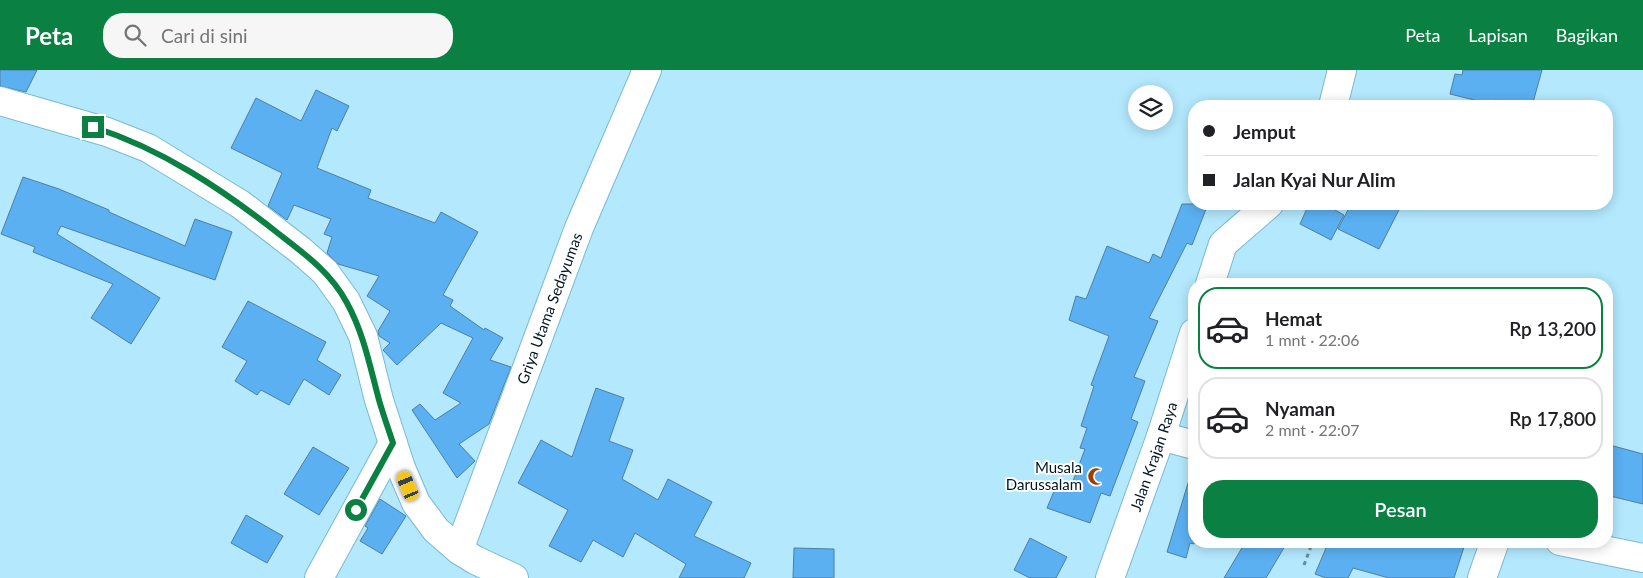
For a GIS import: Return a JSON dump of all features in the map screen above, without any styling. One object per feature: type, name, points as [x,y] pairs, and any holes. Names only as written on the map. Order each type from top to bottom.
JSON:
[{"type":"street","name":"Griya Utama Sedayumas","points":[[459,550],[579,228],[647,70]]},
{"type":"street","points":[[1334,100],[1342,70]]},
{"type":"street","points":[[0,101],[98,129],[148,148],[240,204],[300,250],[325,272],[336,285],[354,316],[362,336],[379,400],[401,468],[416,503],[436,530],[459,550],[475,560],[514,578]]},
{"type":"street","points":[[1212,278],[1222,244],[1262,210]]},
{"type":"street","name":"Jalan Krajan Raya","points":[[1110,578],[1188,351]]},
{"type":"street","points":[[1160,436],[1188,443]]},
{"type":"street","points":[[319,578],[393,443]]},
{"type":"street","points":[[1482,578],[1492,548]]},
{"type":"street","points":[[1594,548],[1643,558]]},
{"type":"path","points":[[1304,564],[1311,548]]},
{"type":"building","points":[[0,70],[37,70],[26,92],[0,86]]},
{"type":"building","points":[[1463,70],[1542,70],[1534,100],[1474,100],[1450,94],[1455,74],[1462,75]]},
{"type":"building","points":[[316,90],[349,106],[337,131],[332,128],[317,168],[371,190],[368,198],[435,223],[441,212],[478,232],[443,295],[453,300],[450,306],[484,330],[485,328],[503,338],[490,360],[511,367],[489,424],[459,444],[475,461],[457,478],[412,410],[420,404],[435,420],[461,403],[443,393],[473,338],[441,323],[397,365],[383,350],[390,343],[379,336],[378,331],[390,311],[367,296],[379,276],[338,264],[327,253],[332,237],[324,234],[331,219],[294,205],[287,220],[268,206],[282,173],[231,148],[256,98],[301,121]]},
{"type":"building","points":[[23,177],[59,189],[109,210],[109,212],[185,246],[195,219],[232,232],[215,280],[61,226],[57,234],[160,298],[131,344],[91,318],[113,284],[33,252],[35,247],[1,234]]},
{"type":"building","points":[[1182,204],[1188,204],[1188,210],[1206,210],[1192,245],[1187,243],[1149,318],[1158,321],[1134,377],[1145,381],[1131,419],[1138,422],[1110,496],[1101,493],[1090,523],[1047,508],[1057,484],[1070,489],[1085,449],[1080,448],[1087,428],[1081,426],[1094,386],[1091,385],[1109,336],[1069,320],[1076,296],[1086,299],[1107,246],[1149,263],[1153,254],[1161,258]]},
{"type":"building","points":[[1306,210],[1335,210],[1344,215],[1331,240],[1300,224]]},
{"type":"building","points":[[1348,210],[1399,210],[1379,249],[1338,229]]},
{"type":"building","points":[[248,301],[326,342],[317,360],[341,375],[329,395],[304,379],[289,405],[261,390],[257,395],[235,381],[247,361],[222,347]]},
{"type":"building","points":[[596,388],[624,398],[609,441],[633,450],[622,479],[658,500],[668,479],[712,502],[694,536],[751,563],[744,578],[679,578],[686,564],[635,533],[623,557],[593,540],[581,562],[549,546],[568,510],[518,483],[541,440],[572,457]]},
{"type":"building","points":[[1613,446],[1643,454],[1643,504],[1613,497]]},
{"type":"building","points":[[313,447],[349,468],[319,515],[284,494]]},
{"type":"building","points":[[1188,483],[1189,548],[1186,558],[1167,552]]},
{"type":"building","points":[[380,499],[406,516],[382,554],[360,541],[368,528],[365,526]]},
{"type":"building","points":[[246,515],[283,536],[267,563],[231,543]]},
{"type":"building","points":[[1030,538],[1067,557],[1056,578],[1030,578],[1014,570]]},
{"type":"building","points":[[794,548],[834,549],[834,578],[793,578]]},
{"type":"building","points":[[1242,548],[1284,548],[1266,578],[1224,578]]},
{"type":"building","points":[[1326,548],[1464,548],[1454,578],[1389,578],[1353,568],[1348,578],[1326,578],[1315,574]]},
{"type":"place","name":"Musala Darussalam","points":[[1096,476]]},
{"type":"route","points":[[93,127],[148,148],[196,175],[240,204],[300,250],[325,272],[336,285],[354,316],[362,336],[393,443],[356,510]]}]
